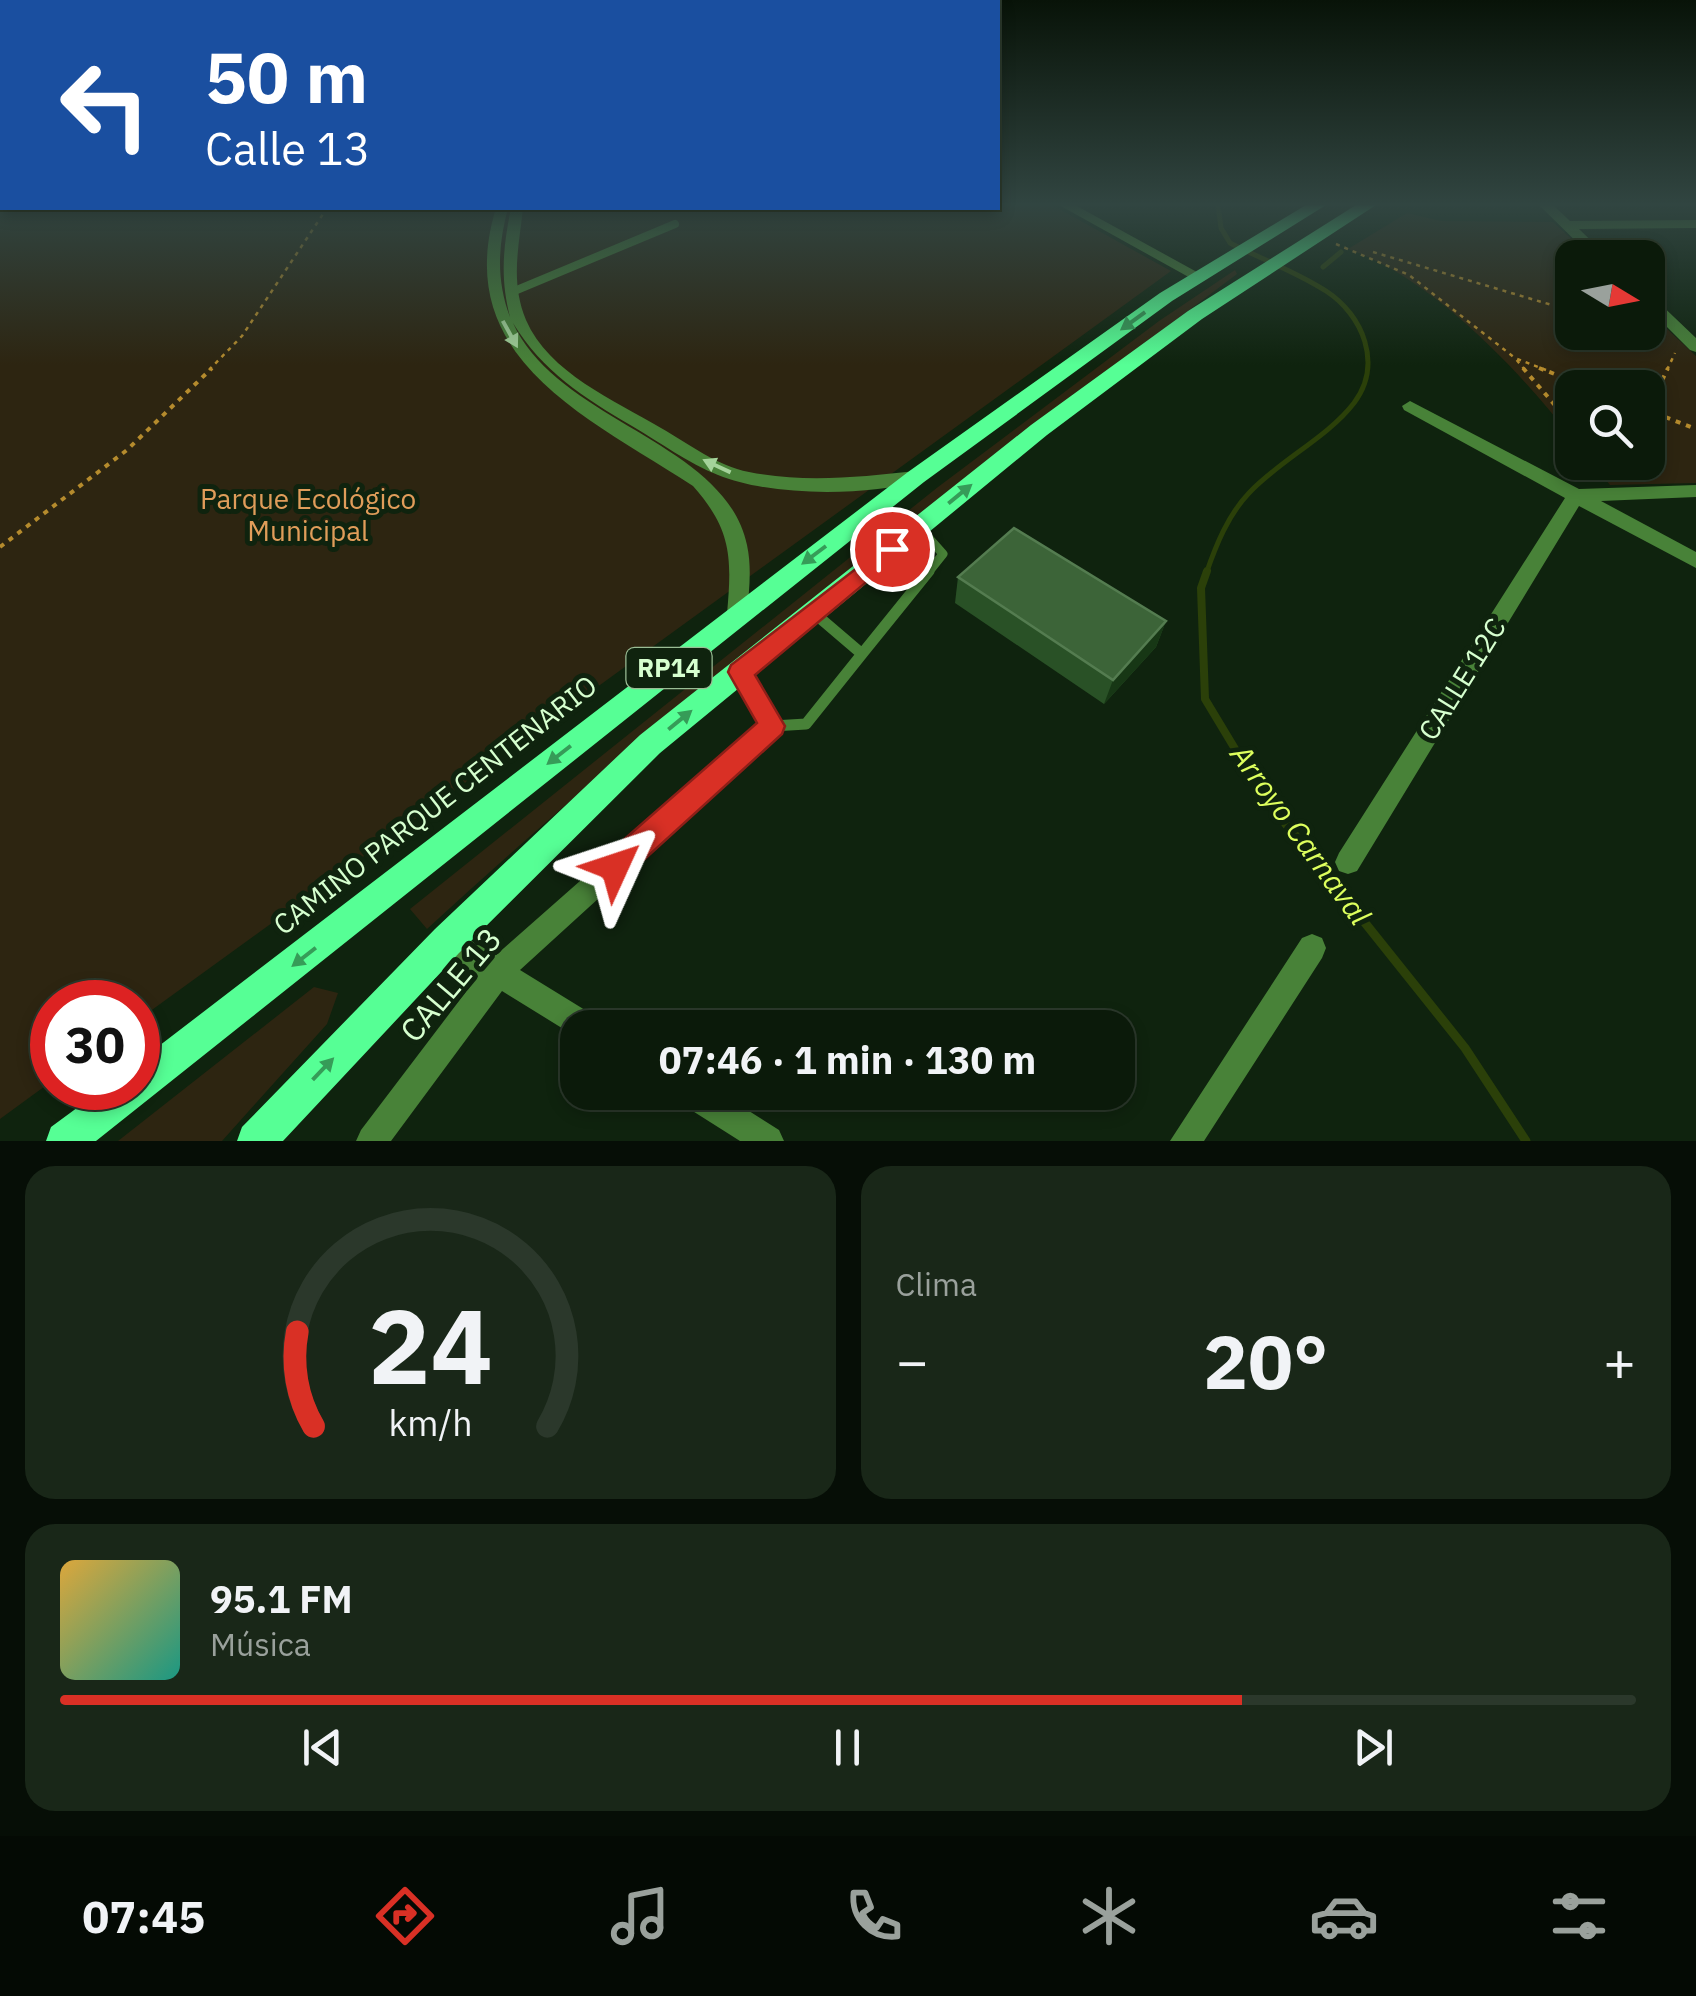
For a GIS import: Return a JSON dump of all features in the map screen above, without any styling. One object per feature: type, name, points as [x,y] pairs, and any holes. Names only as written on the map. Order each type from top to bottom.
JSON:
[{"type":"main road","name":"CAMINO PARQUE CENTENARIO","points":[[160,1067],[916,477],[1231,258]]},
{"type":"main road","name":"RP14","points":[[256,1141],[447,941],[650,744],[1039,430],[1284,258]]},
{"type":"main road","name":"CAMINO PARQUE CENTENARIO","points":[[65,1141],[105,1110]]},
{"type":"street","points":[[491,258],[504,330],[532,369],[720,470],[748,478],[858,484],[916,477]]},
{"type":"street","points":[[506,258],[522,326],[560,383],[699,482],[729,518],[743,558],[737,614]]},
{"type":"street","points":[[1175,258],[1206,273]]},
{"type":"street","points":[[494,291],[512,290]]},
{"type":"street","points":[[1665,317],[1689,342]]},
{"type":"street","points":[[1410,406],[1696,561]]},
{"type":"street","points":[[1576,496],[1696,492]]},
{"type":"street","name":"CALLE 12C","points":[[1348,862],[1576,496]]},
{"type":"street","points":[[740,672],[772,726]]},
{"type":"street","name":"CALLE 13","points":[[372,1141],[498,971],[772,726]]},
{"type":"street","points":[[447,941],[560,1010]]},
{"type":"street","points":[[1186,1141],[1312,948]]},
{"type":"street","points":[[719,1110],[768,1141]]},
{"type":"lane","points":[[512,290],[591,258]]},
{"type":"lane","points":[[772,726],[806,724],[943,554],[919,527]]},
{"type":"lane","points":[[814,613],[862,654]]},
{"type":"path","points":[[0,547],[126,450],[177,404],[242,336],[294,258]]},
{"type":"path","points":[[1380,258],[1448,302],[1515,358],[1555,405]]},
{"type":"path","points":[[1393,258],[1555,307]]},
{"type":"path","points":[[1665,383],[1689,342]]},
{"type":"path","points":[[1515,358],[1555,374]]},
{"type":"path","points":[[1665,418],[1696,429]]},
{"type":"green space","name":"Parque Ecológico Municipal","points":[[0,258],[1148,258],[1171,271],[160,1004],[160,980],[30,980],[30,1097],[0,1119]]},
{"type":"green space","points":[[1369,258],[1555,258],[1555,350],[1665,350],[1665,327],[1696,356],[1696,483],[1610,485],[1606,480],[1665,480],[1665,370],[1555,370],[1555,418],[1471,328],[1411,281]]},
{"type":"green space","points":[[1235,270],[1237,274],[1029,431],[722,673],[427,929],[410,909],[938,487],[1159,321]]},
{"type":"green space","points":[[314,987],[338,993],[327,1024],[222,1141],[118,1141]]},
{"type":"building","points":[[1014,528],[1166,621],[1113,680],[958,577]]},
{"type":"waterway","name":"Arroyo Carnaval","points":[[1206,574],[1223,531],[1242,502],[1261,481],[1343,416],[1363,388],[1367,372],[1365,341],[1339,301],[1262,258]]},
{"type":"waterway","points":[[1323,267],[1334,258]]},
{"type":"waterway","name":"Arroyo Carnaval","points":[[1207,571],[1201,588],[1205,699],[1264,797],[1288,827]]},
{"type":"waterway","name":"Arroyo Carnaval","points":[[1286,824],[1465,1048],[1526,1141]]},
{"type":"route","points":[[615,867],[772,726],[740,672],[892,549]]}]
